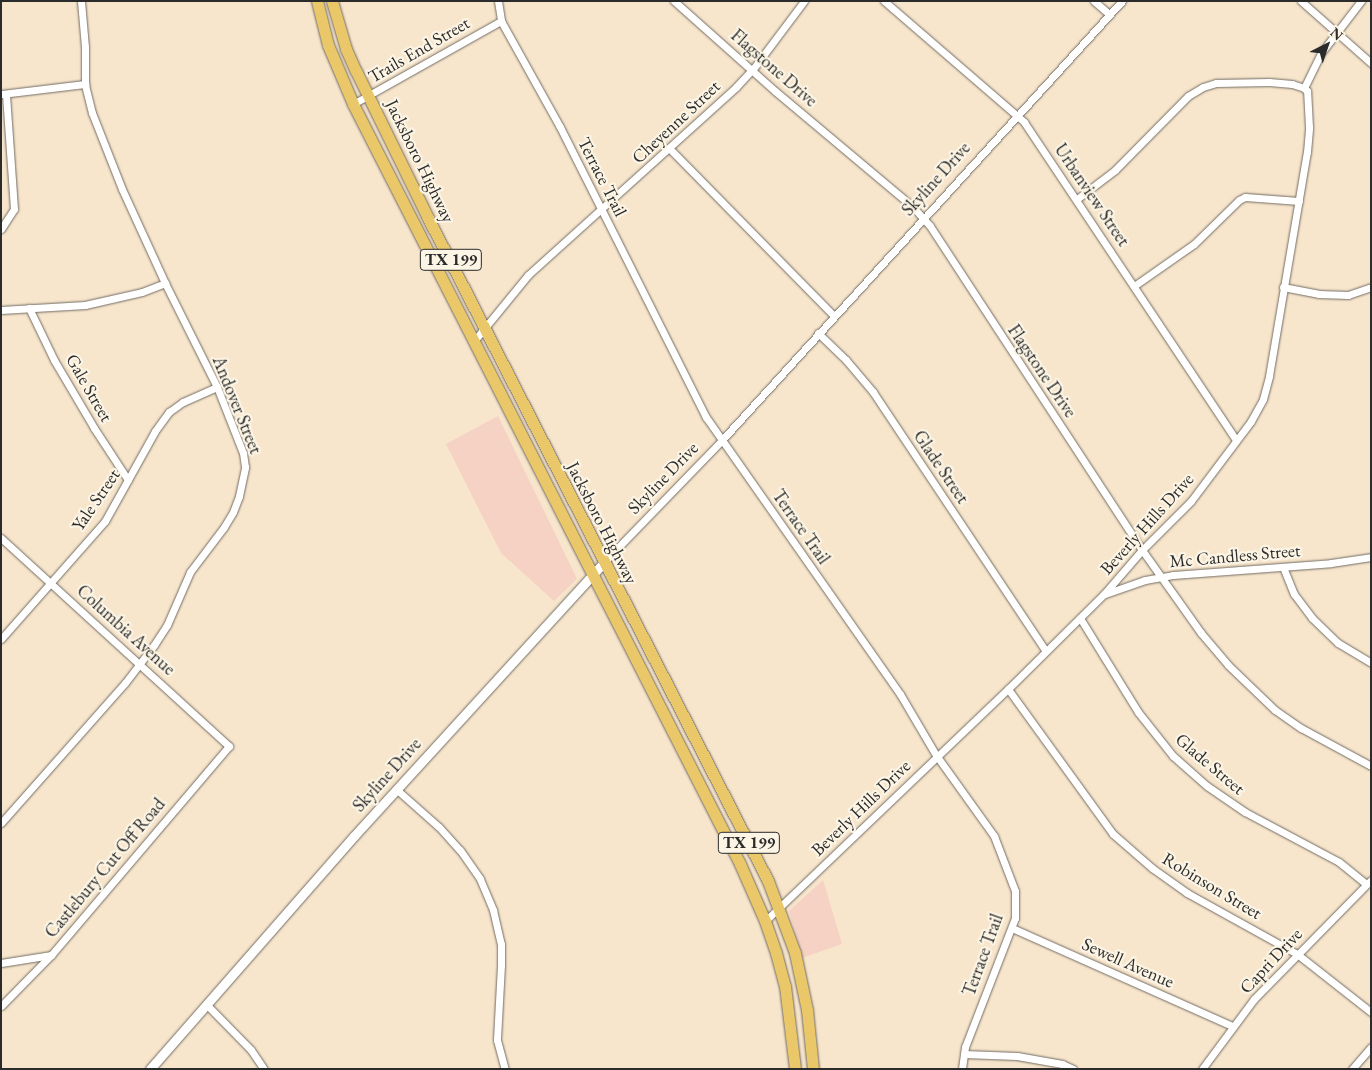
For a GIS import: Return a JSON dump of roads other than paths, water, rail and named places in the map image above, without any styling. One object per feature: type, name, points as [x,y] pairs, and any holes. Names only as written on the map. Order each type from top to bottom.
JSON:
[{"type":"main road","name":"Jacksboro Highway","points":[[317,1],[328,45],[353,104],[735,853],[765,921],[785,986],[795,1069]]},
{"type":"main road","name":"Jacksboro Highway","points":[[332,1],[346,49],[374,93],[435,231],[780,908],[799,972],[807,1010],[813,1069]]},
{"type":"main road","points":[[421,237],[435,231]]},
{"type":"main road","points":[[682,751],[698,744]]},
{"type":"street","name":"Andover Street","points":[[1,823],[140,663],[167,625],[190,572],[224,528],[239,496],[245,467],[243,453],[217,387],[165,283],[106,151],[85,84],[85,47],[80,1]]},
{"type":"street","name":"Terrace Trail","points":[[498,1],[501,21],[560,127],[706,417],[900,694],[936,755],[998,844],[1015,892],[1015,918],[964,1054],[962,1069]]},
{"type":"street","name":"Flagstone Drive","points":[[674,1],[923,218],[1142,550],[1228,665],[1257,694],[1300,728],[1371,766]]},
{"type":"street","name":"Cheyenne Street","points":[[474,342],[528,275],[602,210],[753,69],[804,1]]},
{"type":"street","name":"Urbanview Street","points":[[884,1],[1017,114],[1077,199],[1236,440]]},
{"type":"street","points":[[1094,1],[1109,14]]},
{"type":"street","name":"Skyline Drive","points":[[150,1069],[396,789],[603,563],[722,440],[1017,114],[1122,1]]},
{"type":"street","points":[[1301,1],[1371,63]]},
{"type":"street","points":[[1077,199],[1115,170],[1188,96],[1203,87],[1216,83],[1269,82],[1292,84],[1304,88],[1321,53],[1361,1]]},
{"type":"street","name":"Trails End Street","points":[[353,104],[501,21]]},
{"type":"street","points":[[1,230],[14,209],[4,94],[85,84]]},
{"type":"street","name":"Beverly Hills Drive","points":[[765,921],[936,755],[1008,689],[1104,594],[1142,550],[1191,501],[1251,421],[1263,399],[1278,329],[1283,287],[1299,201],[1309,127],[1306,91],[1304,88]]},
{"type":"street","points":[[669,148],[834,316]]},
{"type":"street","points":[[1134,286],[1194,244],[1239,200],[1245,197],[1299,201]]},
{"type":"street","points":[[1,310],[85,305],[108,301],[165,283]]},
{"type":"street","points":[[1283,287],[1319,294],[1348,295],[1371,288]]},
{"type":"street","name":"Gale Street","points":[[29,308],[54,360],[128,480]]},
{"type":"street","name":"Glade Street","points":[[818,333],[846,360],[873,392],[1046,651]]},
{"type":"street","name":"Yale Street","points":[[1,639],[52,583],[104,521],[155,431],[169,412],[183,402],[217,387]]},
{"type":"street","name":"Columbia Avenue","points":[[1,538],[229,746]]},
{"type":"street","name":"Mc Candless Street","points":[[1104,594],[1145,580],[1161,577],[1283,567],[1371,557]]},
{"type":"street","points":[[1283,567],[1294,594],[1318,625],[1338,643],[1371,663]]},
{"type":"street","name":"Glade Street","points":[[1080,618],[1138,712],[1173,756],[1207,786],[1245,812],[1339,862],[1369,882]]},
{"type":"street","name":"Robinson Street","points":[[1008,689],[1113,834],[1152,868],[1187,893],[1297,954],[1371,1012]]},
{"type":"street","name":"Castlebury Cut Off Road","points":[[1,1006],[51,955],[229,746]]},
{"type":"street","points":[[396,789],[439,827],[460,850],[480,879],[493,910],[501,944],[497,1040],[505,1069]]},
{"type":"street","name":"Capri Drive","points":[[1202,1069],[1232,1026],[1297,954],[1369,882]]},
{"type":"street","name":"Sewell Avenue","points":[[1012,928],[1232,1026]]},
{"type":"street","points":[[1,963],[51,955]]},
{"type":"street","points":[[206,1004],[252,1050],[264,1069]]},
{"type":"street","points":[[1352,1069],[1371,1047]]},
{"type":"street","points":[[964,1054],[1017,1056],[1068,1068]]}]
